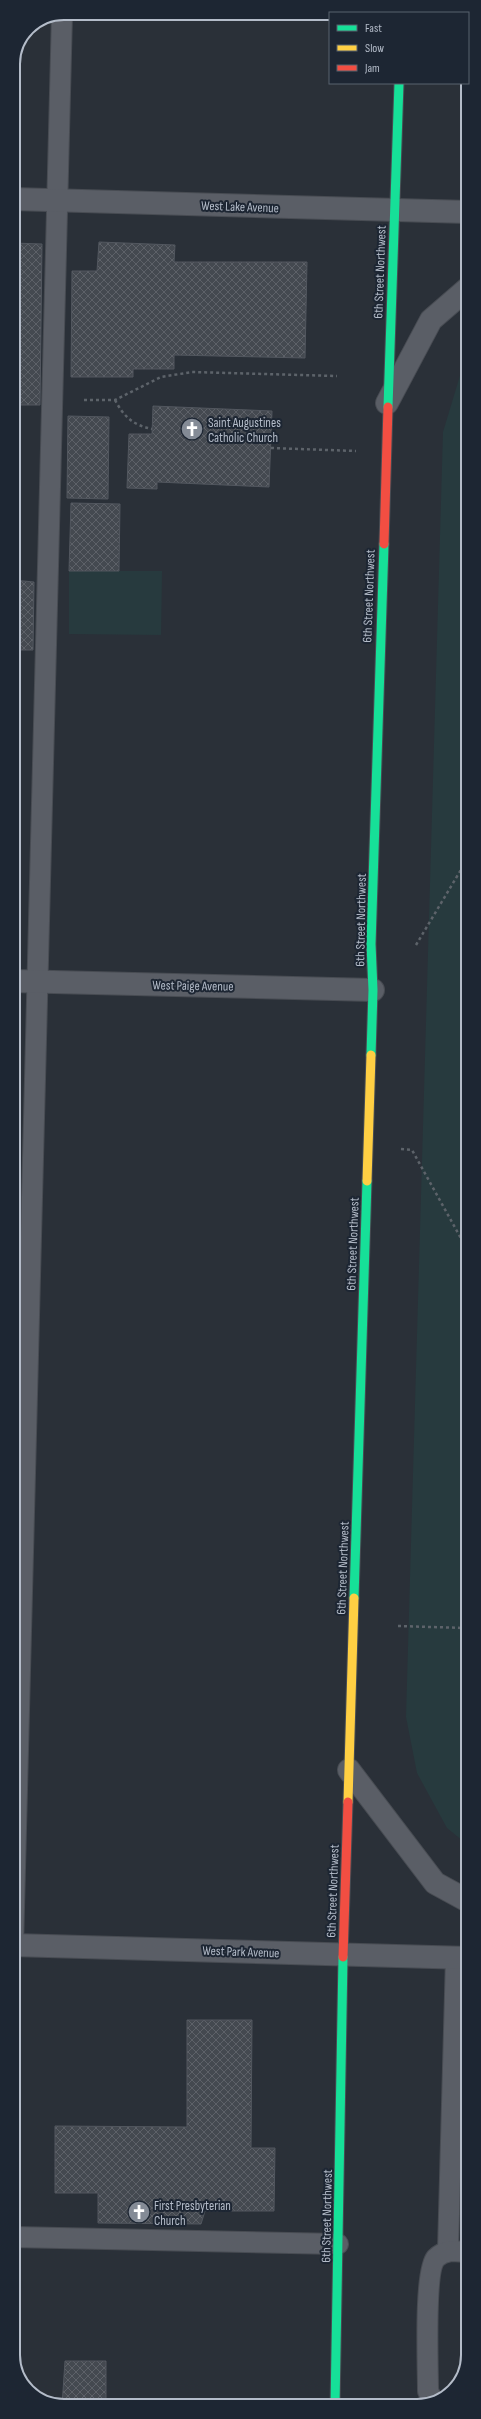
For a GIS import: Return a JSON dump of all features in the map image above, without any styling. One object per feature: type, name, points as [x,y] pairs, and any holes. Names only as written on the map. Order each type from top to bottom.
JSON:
[{"type":"street","name":"6th Street Northwest","points":[[335,2399],[343,1954],[373,990],[371,944],[387,403],[399,84]]},
{"type":"street","name":"West Lake Avenue","points":[[20,199],[461,212]]},
{"type":"street","points":[[387,403],[431,320],[461,294]]},
{"type":"street","name":"West Paige Avenue","points":[[20,981],[373,990]]},
{"type":"street","points":[[349,1770],[435,1884],[461,1897]]},
{"type":"street","name":"West Park Avenue","points":[[20,1946],[461,1958]]},
{"type":"lane","points":[[20,1665],[62,20]]},
{"type":"lane","points":[[448,2251],[461,1979]]},
{"type":"lane","points":[[20,2237],[338,2244]]},
{"type":"lane","points":[[431,2397],[428,2391],[429,2277],[436,2259],[448,2251],[461,2252]]},
{"type":"path","points":[[52,400],[115,400],[161,377],[192,372],[337,376]]},
{"type":"path","points":[[115,400],[122,414],[137,426],[152,428]]},
{"type":"path","points":[[270,448],[386,452]]},
{"type":"path","points":[[416,945],[461,870]]},
{"type":"path","points":[[368,1144],[412,1150],[461,1238]]},
{"type":"path","points":[[398,1626],[461,1628]]},
{"type":"green space","points":[[461,372],[461,1839],[447,1828],[417,1773],[406,1717],[443,432]]},
{"type":"green space","points":[[69,571],[162,571],[161,635],[69,634]]},
{"type":"building","points":[[99,242],[175,245],[174,262],[307,262],[305,358],[174,355],[174,369],[133,369],[133,377],[71,377],[72,271],[97,271]]},
{"type":"building","points":[[20,243],[42,244],[40,405],[20,405]]},
{"type":"building","points":[[153,406],[272,411],[269,487],[157,482],[157,489],[127,488],[129,434],[152,434]]},
{"type":"building","points":[[68,416],[109,417],[108,499],[67,498]]},
{"type":"building","points":[[71,503],[120,504],[119,571],[69,571]]},
{"type":"building","points":[[20,581],[34,582],[33,650],[20,650]]},
{"type":"building","points":[[187,2020],[252,2020],[251,2148],[275,2148],[274,2211],[205,2211],[201,2224],[98,2223],[98,2193],[55,2193],[55,2126],[187,2127]]},
{"type":"building","points":[[65,2361],[106,2361],[106,2399],[62,2399]]},
{"type":"traffic: fast","points":[[388,407],[399,84]]},
{"type":"traffic: fast","points":[[371,1055],[373,990],[371,944],[384,544]]},
{"type":"traffic: fast","points":[[354,1598],[367,1181]]},
{"type":"traffic: fast","points":[[335,2399],[343,1957]]},
{"type":"traffic: slow","points":[[367,1181],[371,1055]]},
{"type":"traffic: slow","points":[[348,1802],[354,1598]]},
{"type":"traffic: jam","points":[[384,544],[388,407]]},
{"type":"traffic: jam","points":[[343,1957],[348,1802]]},
{"type":"place","name":"Saint Augustines Catholic Church","points":[[192,429]]},
{"type":"place","name":"First Presbyterian Church","points":[[139,2212]]}]
